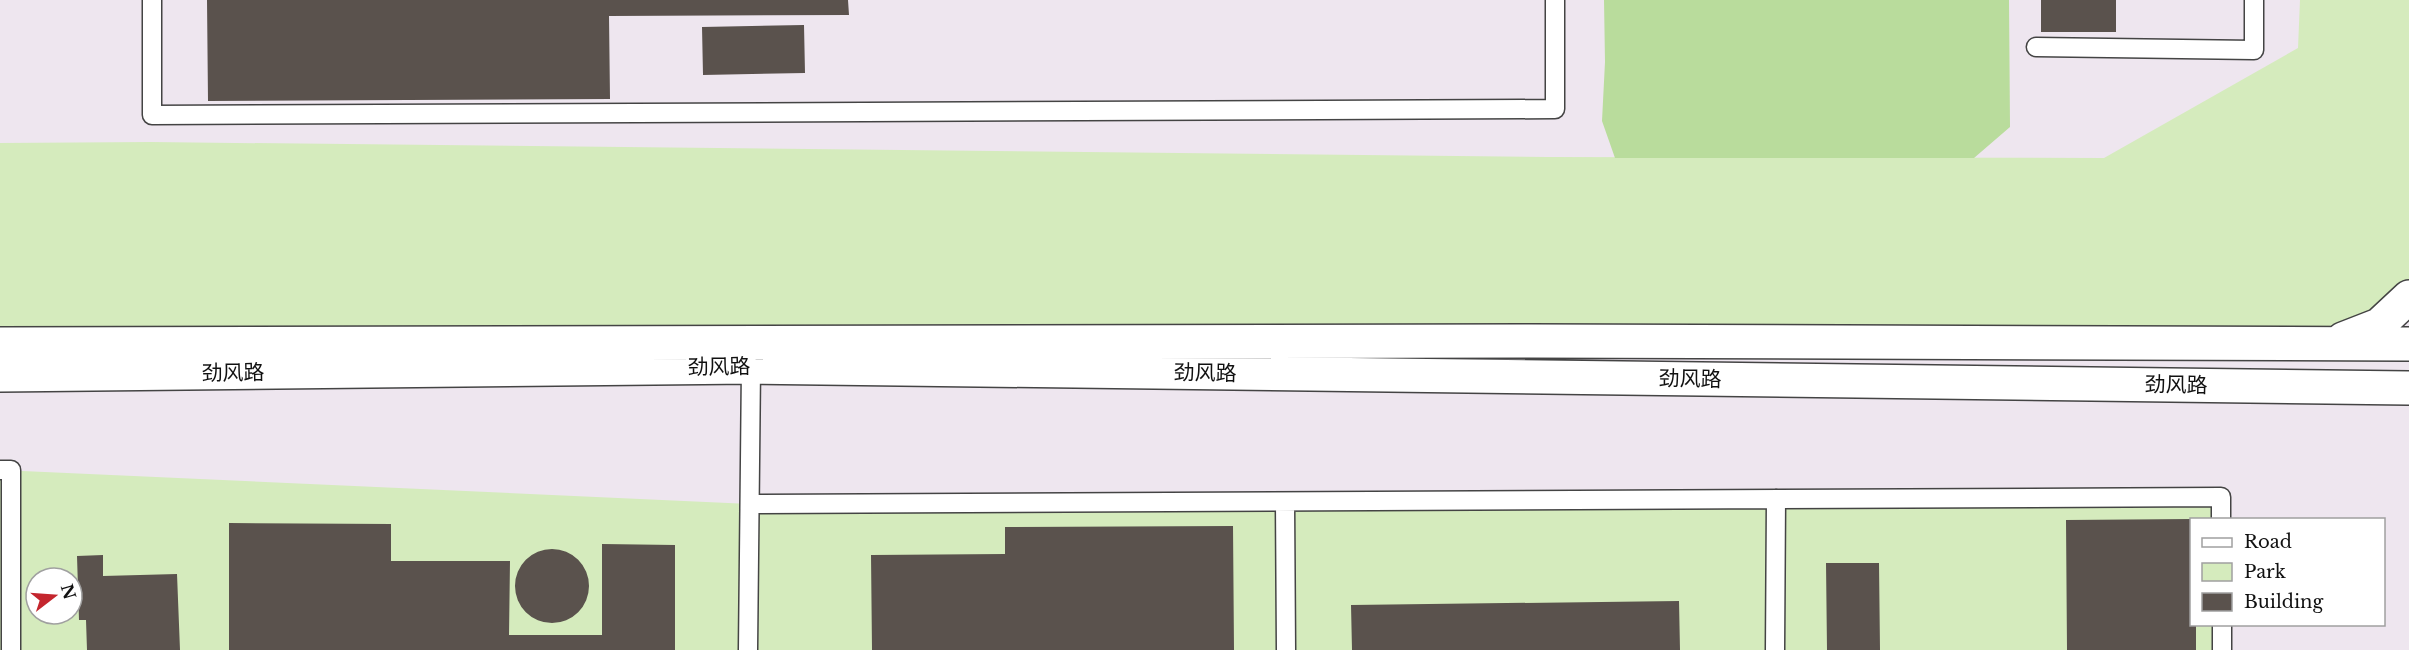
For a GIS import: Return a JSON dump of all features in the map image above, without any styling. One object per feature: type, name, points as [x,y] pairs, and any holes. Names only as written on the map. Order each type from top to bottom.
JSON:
[{"type":"street","points":[[2329,344],[2379,325],[2409,297]]},
{"type":"street","name":"劲风路","points":[[0,344],[1517,341],[2409,344]]},
{"type":"street","name":"劲风路","points":[[0,375],[751,367],[2409,388]]},
{"type":"lane","points":[[152,0],[152,115],[1555,109],[1555,0]]},
{"type":"lane","points":[[2036,46],[2254,50],[2254,0]]},
{"type":"lane","points":[[748,650],[751,367]]},
{"type":"lane","points":[[0,470],[11,470],[11,650]]},
{"type":"lane","points":[[750,504],[2221,497],[2221,518]]},
{"type":"lane","points":[[1774,650],[1776,499]]},
{"type":"lane","points":[[1285,502],[1286,650]]},
{"type":"lane","points":[[2222,626],[2222,650]]},
{"type":"shaded area","points":[[0,0],[2409,0],[2409,650],[0,650]]},
{"type":"green space","points":[[1604,0],[2009,0],[2010,127],[1974,158],[1615,158],[1602,121],[1605,62]]},
{"type":"green space","points":[[2300,0],[2409,0],[2409,297],[2329,344],[0,344],[0,143],[151,142],[1548,157],[2104,158],[2298,48]]},
{"type":"green space","points":[[0,470],[750,504],[2221,497],[2221,518],[2190,518],[2190,626],[2222,626],[2222,650],[0,650]]},
{"type":"building","points":[[207,0],[848,0],[849,15],[609,16],[610,99],[208,101]]},
{"type":"building","points":[[2041,0],[2116,0],[2116,32],[2041,32]]},
{"type":"building","points":[[804,25],[805,73],[703,75],[702,27]]},
{"type":"building","points":[[2190,519],[2190,626],[2196,626],[2196,650],[2067,650],[2066,520]]},
{"type":"building","points":[[229,523],[391,524],[391,561],[510,561],[509,635],[602,635],[602,544],[675,545],[675,650],[229,650]]},
{"type":"building","points":[[1233,526],[1234,650],[872,650],[871,555],[1005,554],[1005,527]]},
{"type":"building","points":[[545,549],[559,549],[573,555],[583,565],[589,579],[589,593],[583,607],[573,617],[559,623],[545,623],[531,617],[521,607],[515,593],[515,579],[521,565],[531,555]]},
{"type":"building","points":[[103,555],[103,576],[177,574],[180,650],[87,650],[86,620],[84,620],[84,566],[77,566],[77,556]]},
{"type":"building","points":[[1826,563],[1879,563],[1880,650],[1827,650]]},
{"type":"building","points":[[1679,601],[1680,650],[1352,650],[1351,605]]}]
